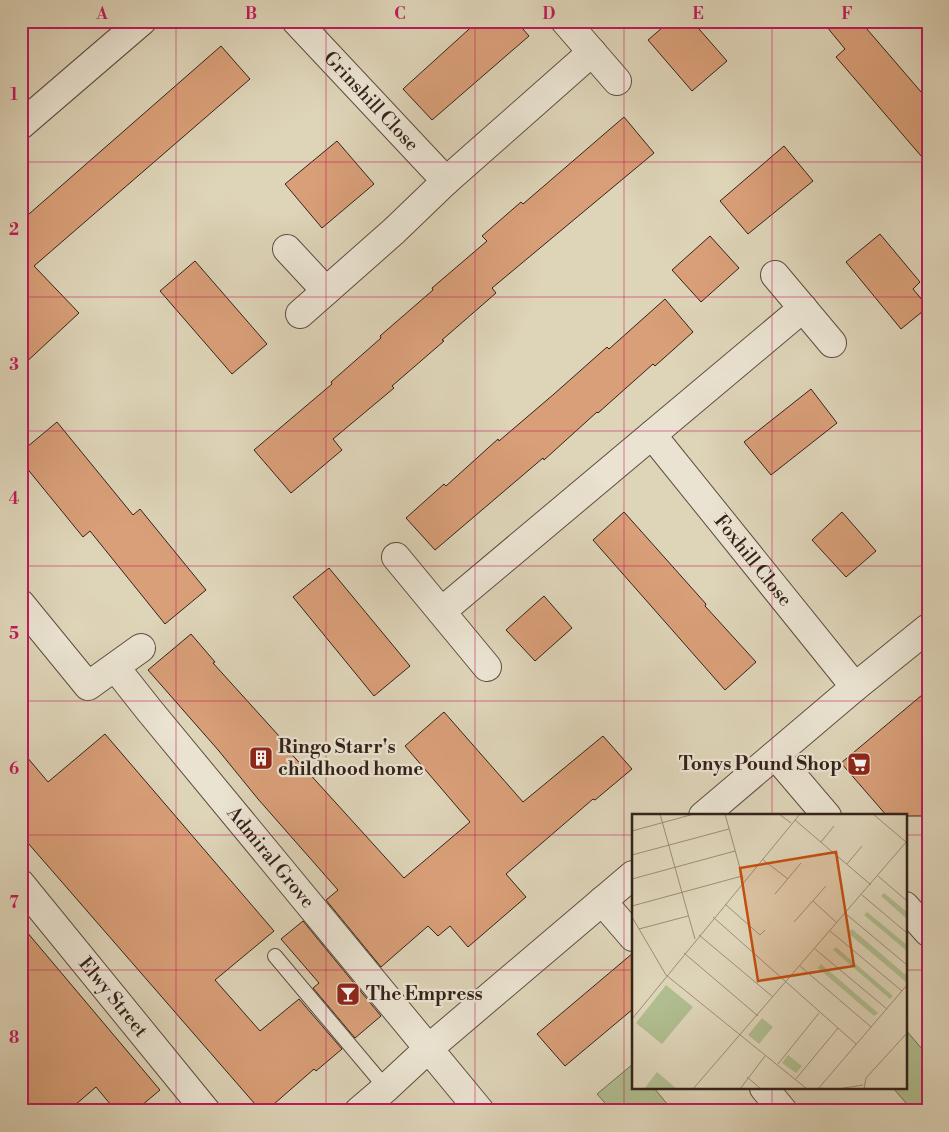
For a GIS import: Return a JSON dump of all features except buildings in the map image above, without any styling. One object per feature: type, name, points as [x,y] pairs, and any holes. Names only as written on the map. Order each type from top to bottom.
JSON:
[{"type":"street","points":[[21,125],[142,21]]},
{"type":"street","name":"Grinshill Close","points":[[296,21],[446,181]]},
{"type":"street","points":[[565,21],[617,81]]},
{"type":"street","points":[[300,314],[592,52]]},
{"type":"street","points":[[287,249],[326,291]]},
{"type":"street","points":[[775,275],[832,343]]},
{"type":"street","points":[[442,611],[803,308]]},
{"type":"street","name":"Foxhill Close","points":[[652,435],[855,686]]},
{"type":"street","points":[[396,557],[487,666]]},
{"type":"street","points":[[21,604],[88,686],[141,648]]},
{"type":"street","points":[[705,814],[855,686],[928,628]]},
{"type":"street","name":"Admiral Grove","points":[[115,667],[480,1111]]},
{"type":"street","points":[[774,755],[825,814]]},
{"type":"street","points":[[359,1111],[428,1049],[632,876]]},
{"type":"street","name":"Elwy Street","points":[[21,884],[206,1111]]},
{"type":"street","points":[[602,901],[632,936]]},
{"type":"street","points":[[906,907],[928,932]]},
{"type":"street","points":[[766,1090],[783,1111]]},
{"type":"lane","points":[[275,956],[386,1088]]},
{"type":"green space","points":[[906,1030],[928,1056],[928,1111],[913,1111],[895,1090],[906,1090]]},
{"type":"green space","points":[[632,1065],[632,1090],[656,1090],[673,1111],[612,1111],[597,1094]]},
{"type":"place","name":"Ringo Starr's childhood home","points":[[261,758]]},
{"type":"place","name":"Tonys Pound Shop","points":[[859,764]]},
{"type":"place","name":"The Empress","points":[[348,994]]}]
